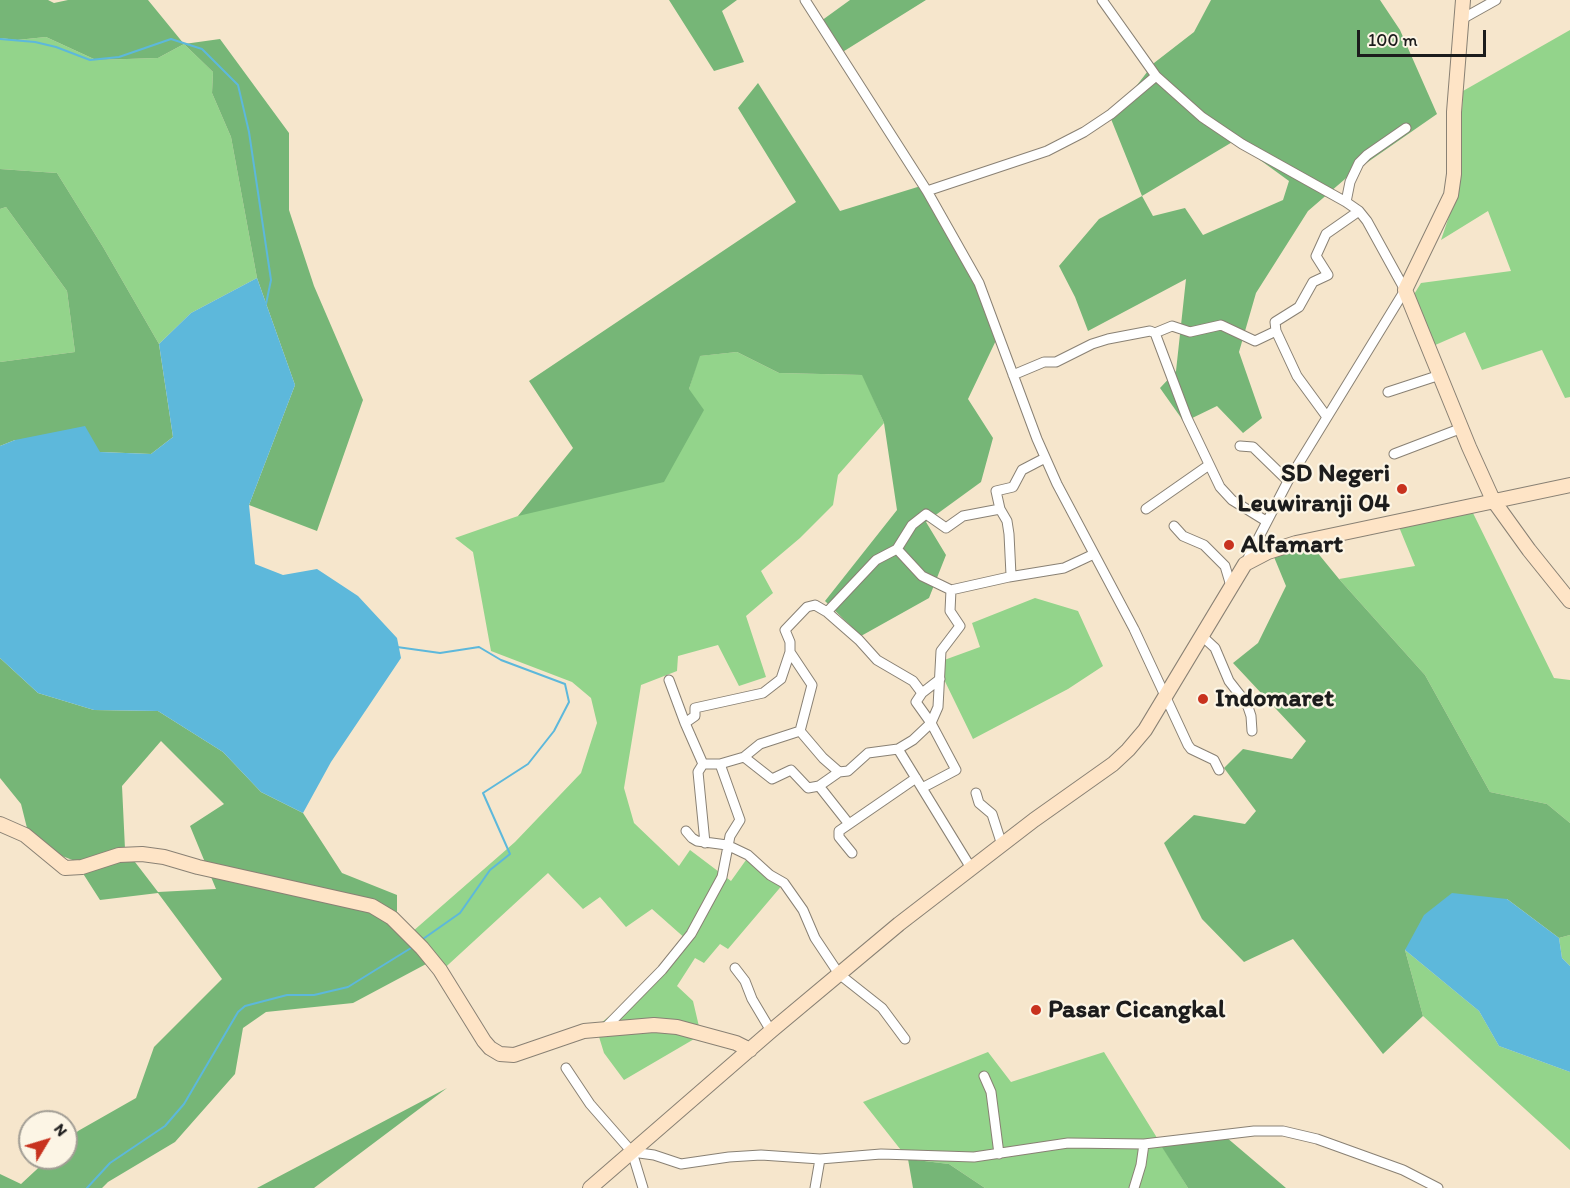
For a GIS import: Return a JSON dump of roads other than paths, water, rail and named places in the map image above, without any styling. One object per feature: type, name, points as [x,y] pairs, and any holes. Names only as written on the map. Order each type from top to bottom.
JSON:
[{"type":"main road","points":[[1463,0],[1454,112],[1454,174],[1451,195],[1405,290],[1493,500],[1528,550],[1570,601]]},
{"type":"main road","points":[[590,1188],[838,974],[971,868],[1113,764],[1128,750],[1145,730],[1245,564],[1268,552],[1296,543],[1570,485]]},
{"type":"main road","points":[[0,824],[25,835],[65,867],[82,867],[119,855],[142,854],[164,857],[198,867],[372,906],[399,924],[422,948],[440,970],[484,1041],[500,1054],[514,1055],[584,1031],[654,1025],[677,1027],[736,1043],[750,1050]]},
{"type":"street","points":[[805,0],[927,191],[979,283],[1046,458],[1134,629],[1188,745],[1191,749],[1214,760],[1220,770]]},
{"type":"street","points":[[1102,0],[1156,76],[1219,129],[1359,211],[1367,220],[1405,290],[1288,481],[1245,564]]},
{"type":"street","points":[[1462,19],[1496,0]]},
{"type":"street","points":[[927,191],[1047,151],[1084,132],[1111,114],[1156,76]]},
{"type":"street","points":[[1346,202],[1350,182],[1359,163],[1406,128]]},
{"type":"street","points":[[1327,417],[1297,376],[1276,331],[1275,321],[1299,307],[1313,282],[1328,275],[1316,256],[1326,234],[1359,211]]},
{"type":"street","points":[[1013,375],[1044,362],[1056,362],[1107,339],[1150,331],[1155,333],[1172,326],[1190,332],[1221,325],[1255,341],[1276,331]]},
{"type":"street","points":[[1155,333],[1187,418],[1220,487],[1232,500],[1266,521]]},
{"type":"street","points":[[1388,392],[1440,375]]},
{"type":"street","points":[[1394,454],[1462,428]]},
{"type":"street","points":[[1240,446],[1253,447],[1288,481]]},
{"type":"street","points":[[1009,577],[1009,534],[1007,521],[1000,509],[996,491],[1013,487],[1022,470],[1046,458]]},
{"type":"street","points":[[1146,509],[1209,465]]},
{"type":"street","points":[[827,612],[876,560],[897,549],[912,525],[926,514],[946,528],[963,516],[1000,509]]},
{"type":"street","points":[[1174,526],[1183,536],[1204,545],[1226,566],[1231,586]]},
{"type":"street","points":[[897,549],[922,576],[951,590],[1064,568],[1094,554]]},
{"type":"street","points":[[744,757],[772,779],[791,770],[808,788],[819,786],[839,772],[848,771],[868,753],[898,749],[913,740],[931,723],[938,707],[941,651],[960,626],[950,611],[951,590]]},
{"type":"street","points":[[685,723],[695,716],[695,708],[763,693],[782,679],[790,652],[790,642],[785,630],[807,608],[815,606],[827,612],[859,640],[876,660],[913,681],[922,693]]},
{"type":"street","points":[[1202,636],[1215,648],[1229,681],[1247,704],[1252,731]]},
{"type":"street","points":[[790,652],[812,685],[801,731]]},
{"type":"street","points":[[922,788],[956,770],[931,723],[916,702],[922,693],[940,679]]},
{"type":"street","points":[[669,680],[703,764]]},
{"type":"street","points":[[703,764],[720,764],[744,757],[760,744],[801,731]]},
{"type":"street","points":[[801,731],[823,758],[839,772]]},
{"type":"street","points":[[898,749],[971,868]]},
{"type":"street","points":[[703,764],[698,772],[705,843]]},
{"type":"street","points":[[606,1028],[662,970],[692,934],[722,877],[727,845],[740,820],[720,764]]},
{"type":"street","points":[[852,853],[838,834],[916,778]]},
{"type":"street","points":[[819,786],[849,824]]},
{"type":"street","points":[[976,794],[979,803],[992,814],[1002,845]]},
{"type":"street","points":[[686,831],[692,838],[705,843],[727,845],[748,855],[790,890],[803,910],[815,938],[838,974],[882,1008],[905,1039]]},
{"type":"street","points":[[735,968],[745,981],[752,999],[771,1031]]},
{"type":"street","points":[[566,1068],[590,1104],[632,1152],[643,1188]]},
{"type":"street","points":[[984,1076],[991,1092],[999,1154]]},
{"type":"street","points":[[632,1152],[654,1155],[681,1164],[761,1155],[820,1159],[881,1154],[974,1157],[1068,1143],[1143,1144],[1254,1131],[1283,1131],[1317,1139],[1403,1170],[1438,1188]]},
{"type":"street","points":[[1134,1188],[1143,1144]]},
{"type":"street","points":[[815,1188],[820,1159]]},
{"type":"water","points":[[257,278],[295,385],[249,505],[255,564],[283,575],[317,569],[358,596],[397,638],[401,658],[331,762],[303,813],[261,792],[223,752],[158,711],[94,710],[38,693],[0,658],[0,446],[15,440],[85,426],[100,452],[151,454],[173,437],[159,344],[191,313]]},
{"type":"water","points":[[1452,893],[1507,899],[1559,938],[1562,958],[1570,966],[1570,1072],[1499,1046],[1479,1011],[1405,950],[1424,915]]},
{"type":"waterway","points":[[0,39],[35,42],[90,60],[119,57],[171,39],[202,49],[238,85],[249,132],[271,280],[266,304]]},
{"type":"waterway","points":[[397,647],[440,653],[479,647],[501,660],[565,684],[569,702],[554,731],[528,764],[483,793],[510,854],[490,870],[460,913],[423,939]]},
{"type":"waterway","points":[[87,1188],[110,1163],[165,1126],[184,1104],[238,1012],[245,1006],[287,995],[314,995],[348,987],[411,948]]},
{"type":"place","name":"SD Negeri Leuwiranji 04","points":[[1402,489]]},
{"type":"place","name":"Alfamart","points":[[1229,545]]},
{"type":"place","name":"Indomaret","points":[[1203,699]]},
{"type":"place","name":"Pasar Cicangkal","points":[[1036,1010]]}]
